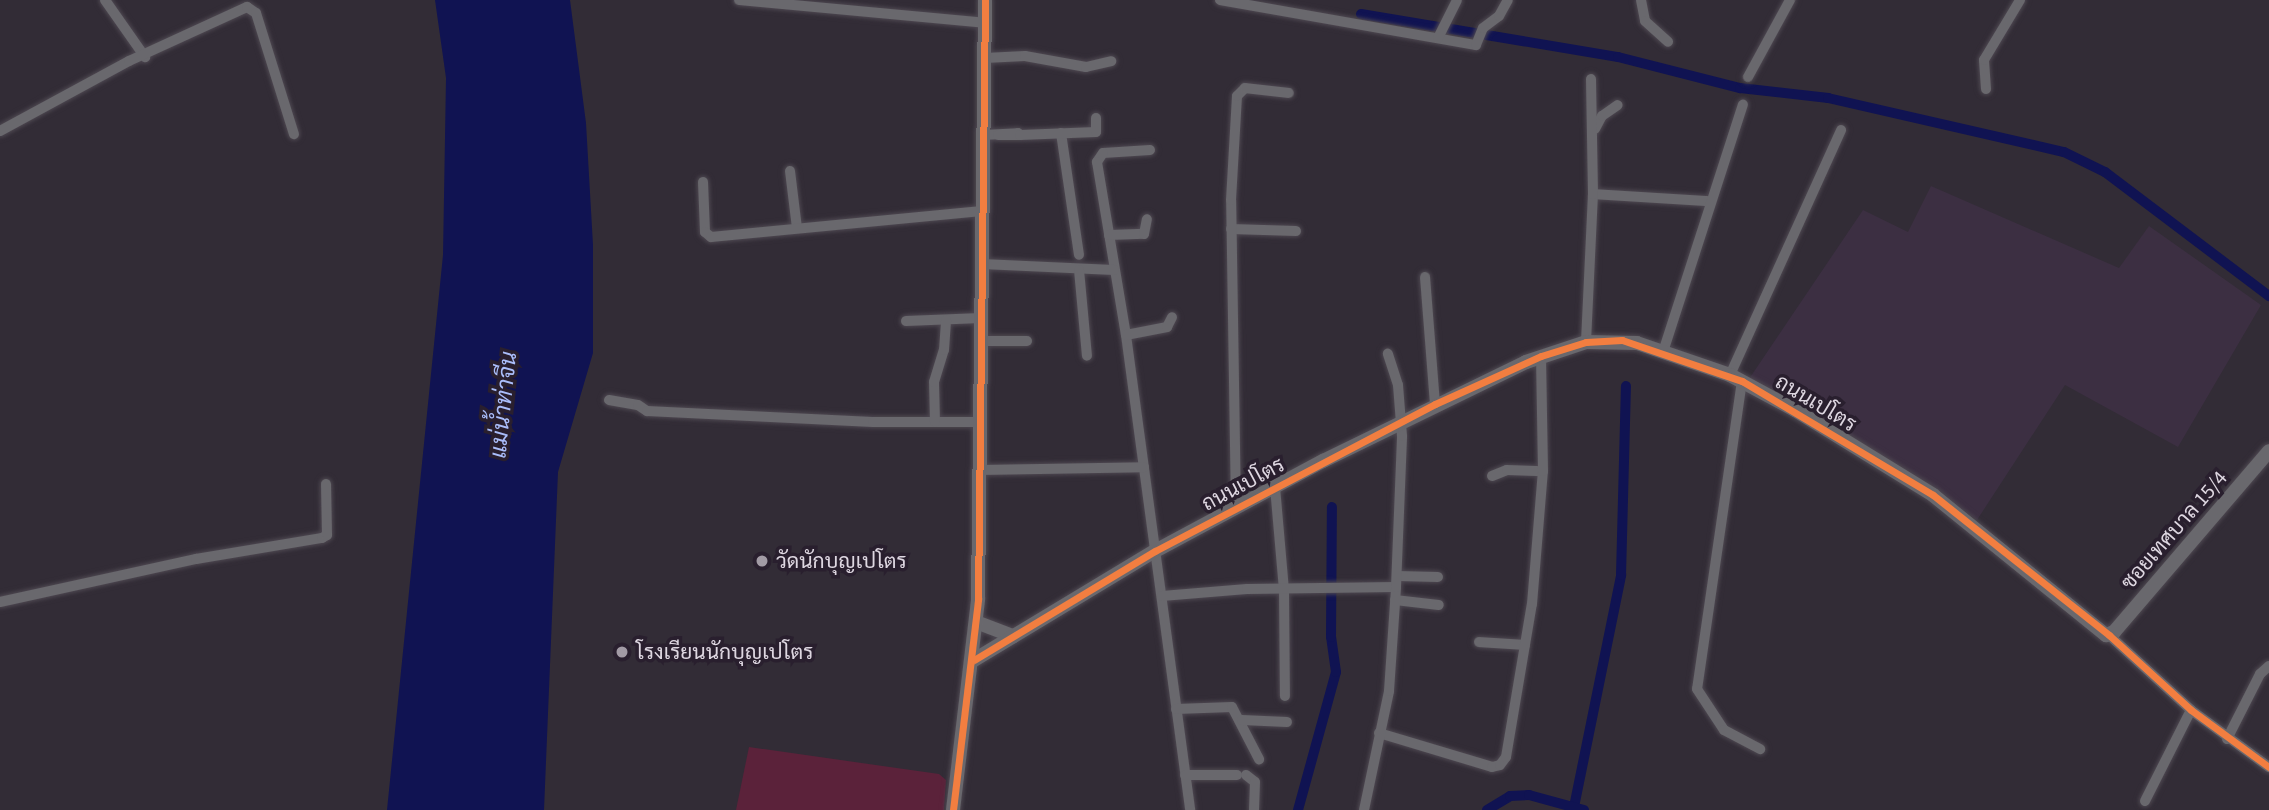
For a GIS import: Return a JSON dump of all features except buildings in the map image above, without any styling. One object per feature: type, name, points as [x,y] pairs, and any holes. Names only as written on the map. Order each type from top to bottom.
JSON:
[{"type":"street","points":[[105,0],[145,57]]},
{"type":"street","points":[[739,0],[985,23]]},
{"type":"street","points":[[953,810],[974,660],[976,622],[985,0]]},
{"type":"street","points":[[1220,0],[1288,5],[1476,45],[1483,28],[1499,16],[1508,0]]},
{"type":"street","points":[[1439,36],[1448,23],[1457,0]]},
{"type":"street","points":[[1641,0],[1645,21],[1668,42]]},
{"type":"street","points":[[1748,77],[1790,0]]},
{"type":"street","points":[[1986,89],[1984,60],[2020,0]]},
{"type":"street","points":[[0,131],[129,61],[145,57],[250,8],[256,13],[294,134]]},
{"type":"street","points":[[985,58],[1025,56],[1086,67],[1111,61]]},
{"type":"street","points":[[1586,342],[1594,132],[1591,79]]},
{"type":"street","points":[[1236,509],[1231,229],[1237,96],[1245,88],[1289,93]]},
{"type":"street","points":[[1594,132],[1602,116],[1618,105]]},
{"type":"street","points":[[1663,352],[1709,201],[1742,105]]},
{"type":"street","points":[[983,135],[1096,132],[1096,118]]},
{"type":"street","points":[[1760,749],[1724,730],[1697,689],[1736,378],[1841,130]]},
{"type":"street","points":[[1061,133],[1079,255]]},
{"type":"street","points":[[1150,150],[1102,153],[1097,157],[1126,335],[1190,810]]},
{"type":"street","points":[[790,171],[797,228]]},
{"type":"street","points":[[703,182],[705,232],[711,237],[982,211]]},
{"type":"street","points":[[1592,194],[1709,201]]},
{"type":"street","points":[[1109,235],[1144,234],[1147,219]]},
{"type":"street","points":[[1231,229],[1296,231]]},
{"type":"street","points":[[982,264],[1114,270]]},
{"type":"street","points":[[1079,270],[1087,356]]},
{"type":"street","points":[[1425,277],[1435,404]]},
{"type":"street","points":[[1126,335],[1167,327],[1172,317]]},
{"type":"street","points":[[906,321],[981,318]]},
{"type":"street","points":[[935,422],[934,382],[944,350],[946,320]]},
{"type":"street","name":"ถนนเปโตร","points":[[974,660],[1155,551],[1435,404],[1541,356],[1586,342],[1622,340],[1736,378],[1933,495],[2109,635]]},
{"type":"street","points":[[981,341],[1027,341]]},
{"type":"street","points":[[1364,810],[1389,691],[1396,581],[1401,422],[1388,354]]},
{"type":"street","points":[[1379,733],[1492,767],[1500,765],[1506,757],[1525,645],[1542,471],[1541,356]]},
{"type":"street","points":[[610,400],[638,405],[647,411],[980,422]]},
{"type":"street","name":"ซอยเทศบาล 15/4","points":[[2109,635],[2269,452]]},
{"type":"street","points":[[980,470],[1144,467]]},
{"type":"street","points":[[1492,476],[1507,470],[1542,471]]},
{"type":"street","points":[[0,602],[196,559],[322,538],[327,535],[326,484]]},
{"type":"street","points":[[1275,487],[1284,589],[1285,696]]},
{"type":"street","points":[[1162,596],[1340,588],[1438,577]]},
{"type":"street","points":[[1395,600],[1439,604]]},
{"type":"street","points":[[976,622],[1013,636]]},
{"type":"street","points":[[2109,635],[2191,710],[2227,739],[2269,767]]},
{"type":"street","points":[[1479,642],[1525,645]]},
{"type":"street","points":[[2227,739],[2260,674],[2269,666]]},
{"type":"street","points":[[1176,709],[1224,705],[1236,710],[1259,759]]},
{"type":"street","points":[[2145,801],[2191,710]]},
{"type":"street","points":[[1242,720],[1287,722]]},
{"type":"street","points":[[1185,775],[1241,775],[1255,782],[1254,810]]},
{"type":"shaded area","points":[[1931,186],[2119,268],[2149,226],[2261,305],[2178,447],[2065,385],[1977,520],[1908,472],[1749,379],[1863,210],[1908,232]]},
{"type":"shaded area","points":[[749,747],[939,774],[946,780],[944,810],[736,810]]},
{"type":"water","name":"แม่น้ำท่าจีน","points":[[435,0],[570,0],[586,123],[593,245],[593,353],[558,472],[544,810],[387,810],[443,255],[446,78]]},
{"type":"waterway","points":[[1361,14],[1618,57],[1740,88],[1828,98],[2064,152],[2105,172],[2269,296]]},
{"type":"waterway","points":[[1574,807],[1621,575],[1626,386]]},
{"type":"waterway","points":[[1298,810],[1336,672],[1331,637],[1332,507]]},
{"type":"waterway","points":[[1487,810],[1510,796],[1529,795],[1584,810]]},
{"type":"cycle path","points":[[953,810],[978,599],[985,0]]},
{"type":"cycle path","points":[[974,660],[1155,551],[1435,404],[1541,356],[1586,342],[1622,340],[1742,381],[1933,495],[2109,635],[2191,710],[2269,767]]},
{"type":"place","name":"วัดนักบุญเปโตร","points":[[762,561]]},
{"type":"place","name":"โรงเรียนนักบุญเปโตร","points":[[622,652]]}]
